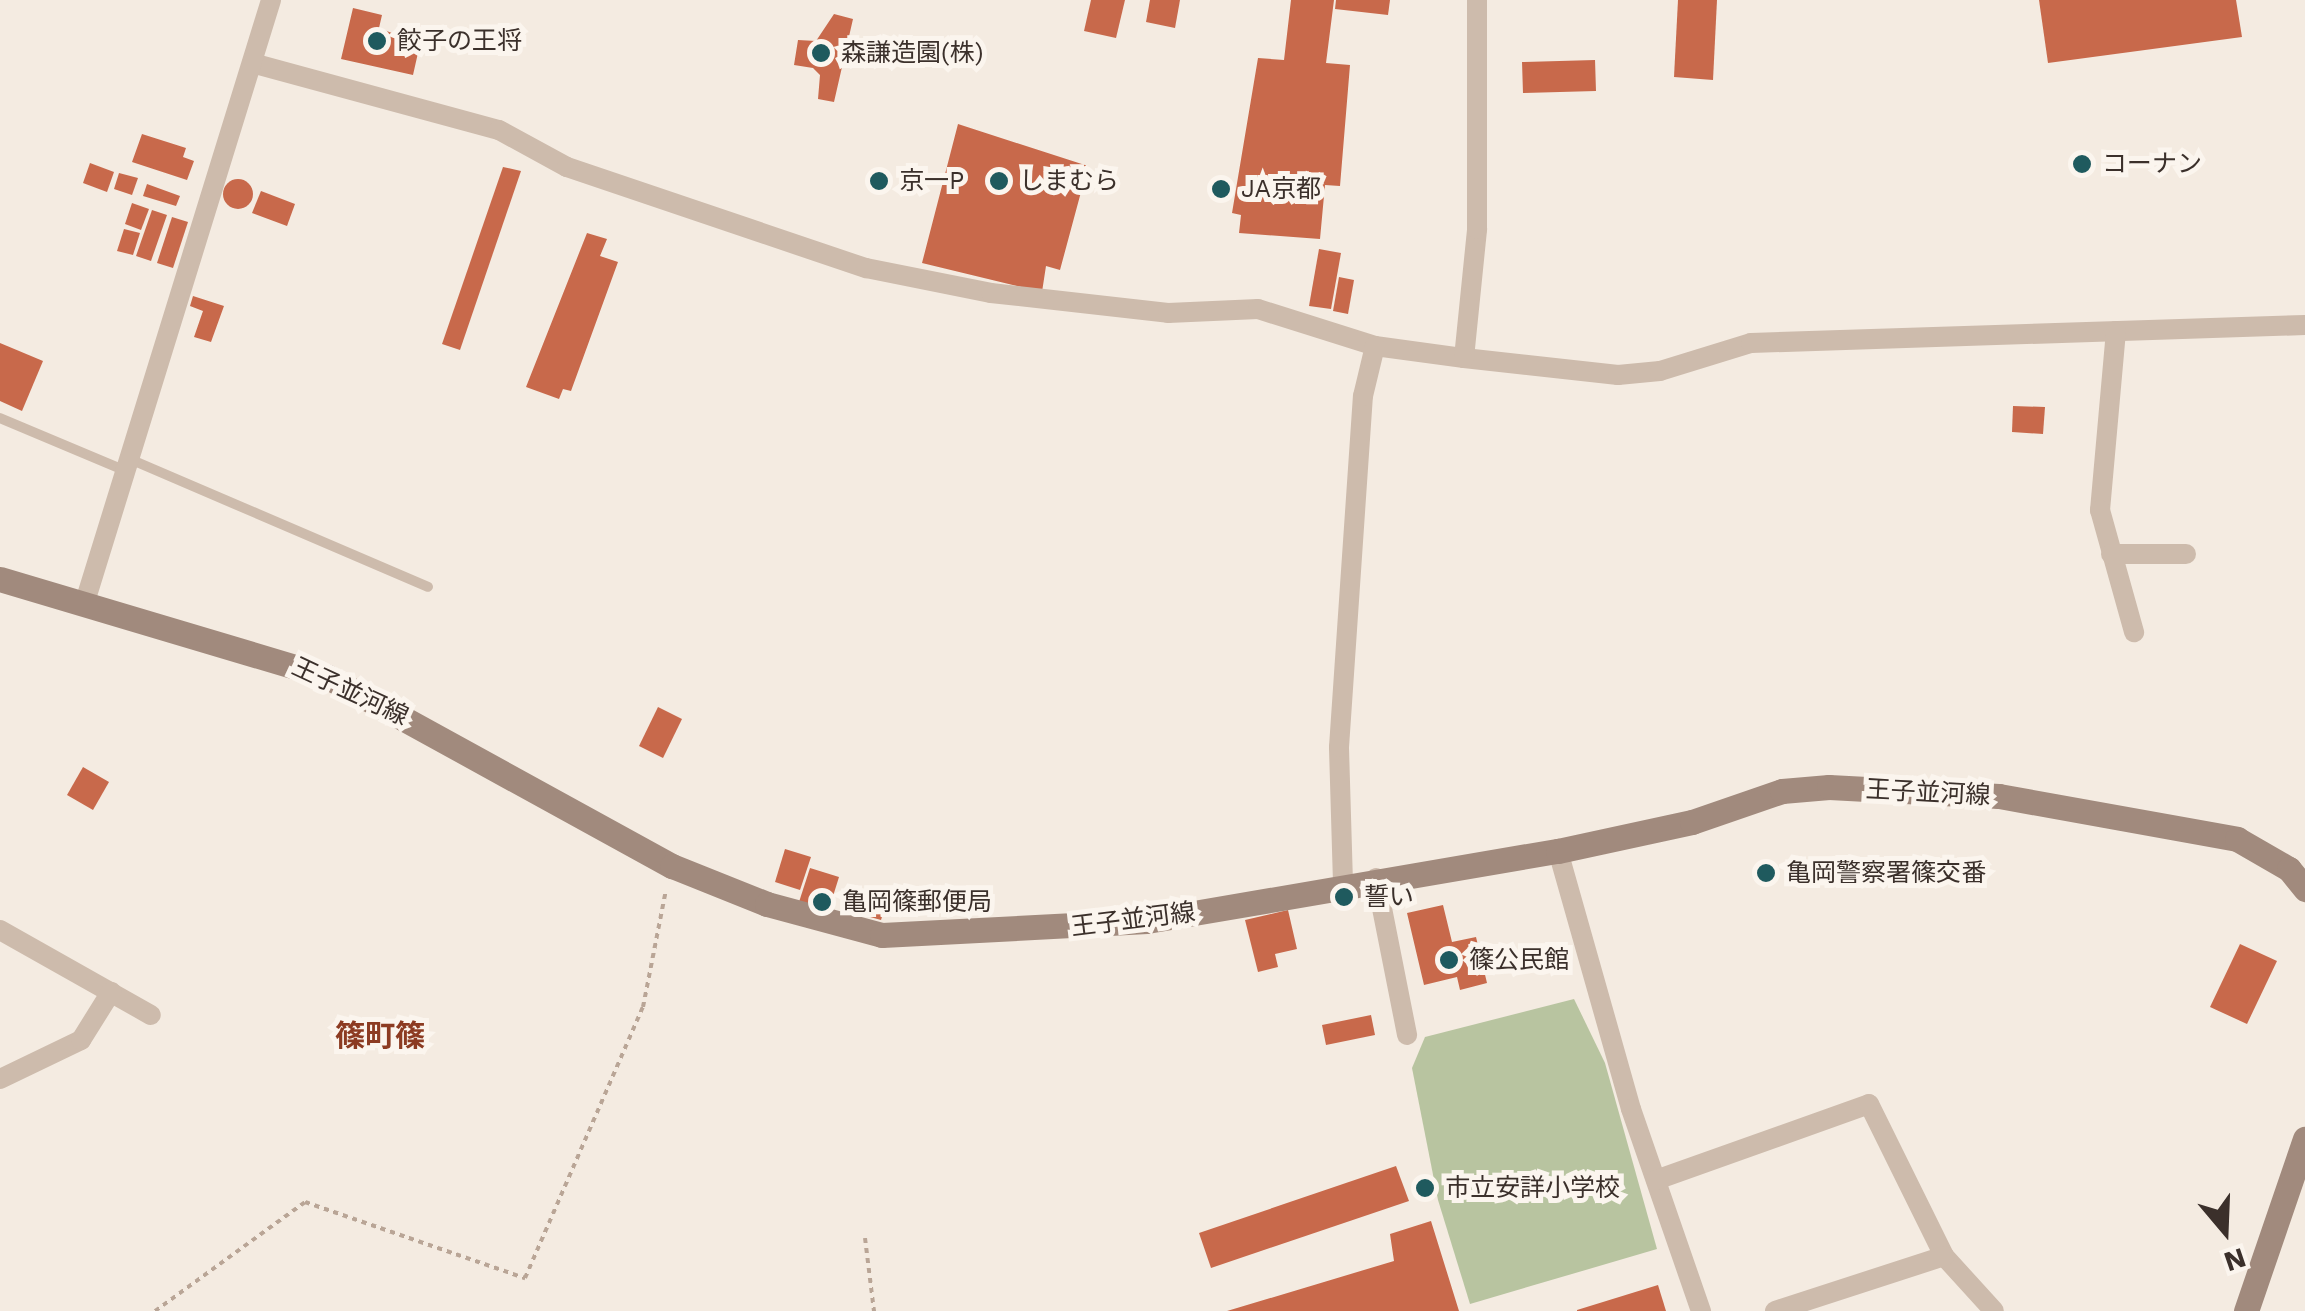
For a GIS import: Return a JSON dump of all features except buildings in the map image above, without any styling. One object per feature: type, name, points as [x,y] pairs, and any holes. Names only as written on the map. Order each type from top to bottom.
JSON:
[{"type":"main road","name":"王子並河線","points":[[0,579],[326,676],[672,866],[766,904],[882,935],[1147,921],[1343,883],[1558,850],[1692,822],[1782,791],[1829,788],[1999,796],[2237,839],[2289,870],[2305,888]]},
{"type":"main road","points":[[2246,1311],[2305,1139]]},
{"type":"street","points":[[84,605],[271,0]]},
{"type":"street","points":[[1464,358],[1477,229],[1477,0]]},
{"type":"street","points":[[252,63],[499,130],[567,167],[866,268],[992,293],[1168,313],[1258,309],[1376,346],[1464,358],[1618,375],[1660,371],[1751,343],[2305,325]]},
{"type":"street","points":[[2116,330],[2100,510],[2134,632]]},
{"type":"street","points":[[1343,883],[1339,747],[1362,396],[1376,346]]},
{"type":"street","points":[[2111,554],[2186,554]]},
{"type":"street","points":[[1558,850],[1656,1180],[1701,1311]]},
{"type":"street","points":[[1376,878],[1407,1034]]},
{"type":"street","points":[[0,930],[151,1014]]},
{"type":"street","points":[[0,1079],[81,1040],[111,992]]},
{"type":"street","points":[[1656,1180],[1869,1104],[1944,1256],[1994,1311]]},
{"type":"street","points":[[1775,1311],[1944,1256]]},
{"type":"lane","points":[[0,418],[129,466],[428,588]]},
{"type":"path","points":[[155,1311],[306,1202],[525,1278],[643,1007],[672,866]]},
{"type":"path","points":[[865,1238],[874,1311]]},
{"type":"green space","points":[[1574,999],[1605,1063],[1657,1249],[1470,1304],[1438,1200],[1412,1068],[1425,1037]]},
{"type":"place","name":"餃子の王将","points":[[377,41]]},
{"type":"place","name":"森謙造園(株)","points":[[821,53]]},
{"type":"place","name":"コーナン","points":[[2082,164]]},
{"type":"place","name":"京一P","points":[[879,181]]},
{"type":"place","name":"しまむら","points":[[999,181]]},
{"type":"place","name":"JA京都","points":[[1221,189]]},
{"type":"place","name":"亀岡警察署篠交番","points":[[1766,873]]},
{"type":"place","name":"誓い","points":[[1344,897]]},
{"type":"place","name":"亀岡篠郵便局","points":[[822,902]]},
{"type":"place","name":"篠公民館","points":[[1449,960]]},
{"type":"place","name":"市立安詳小学校","points":[[1425,1188]]},
{"type":"district","name":"篠町篠","points":[[380,1036]]}]
